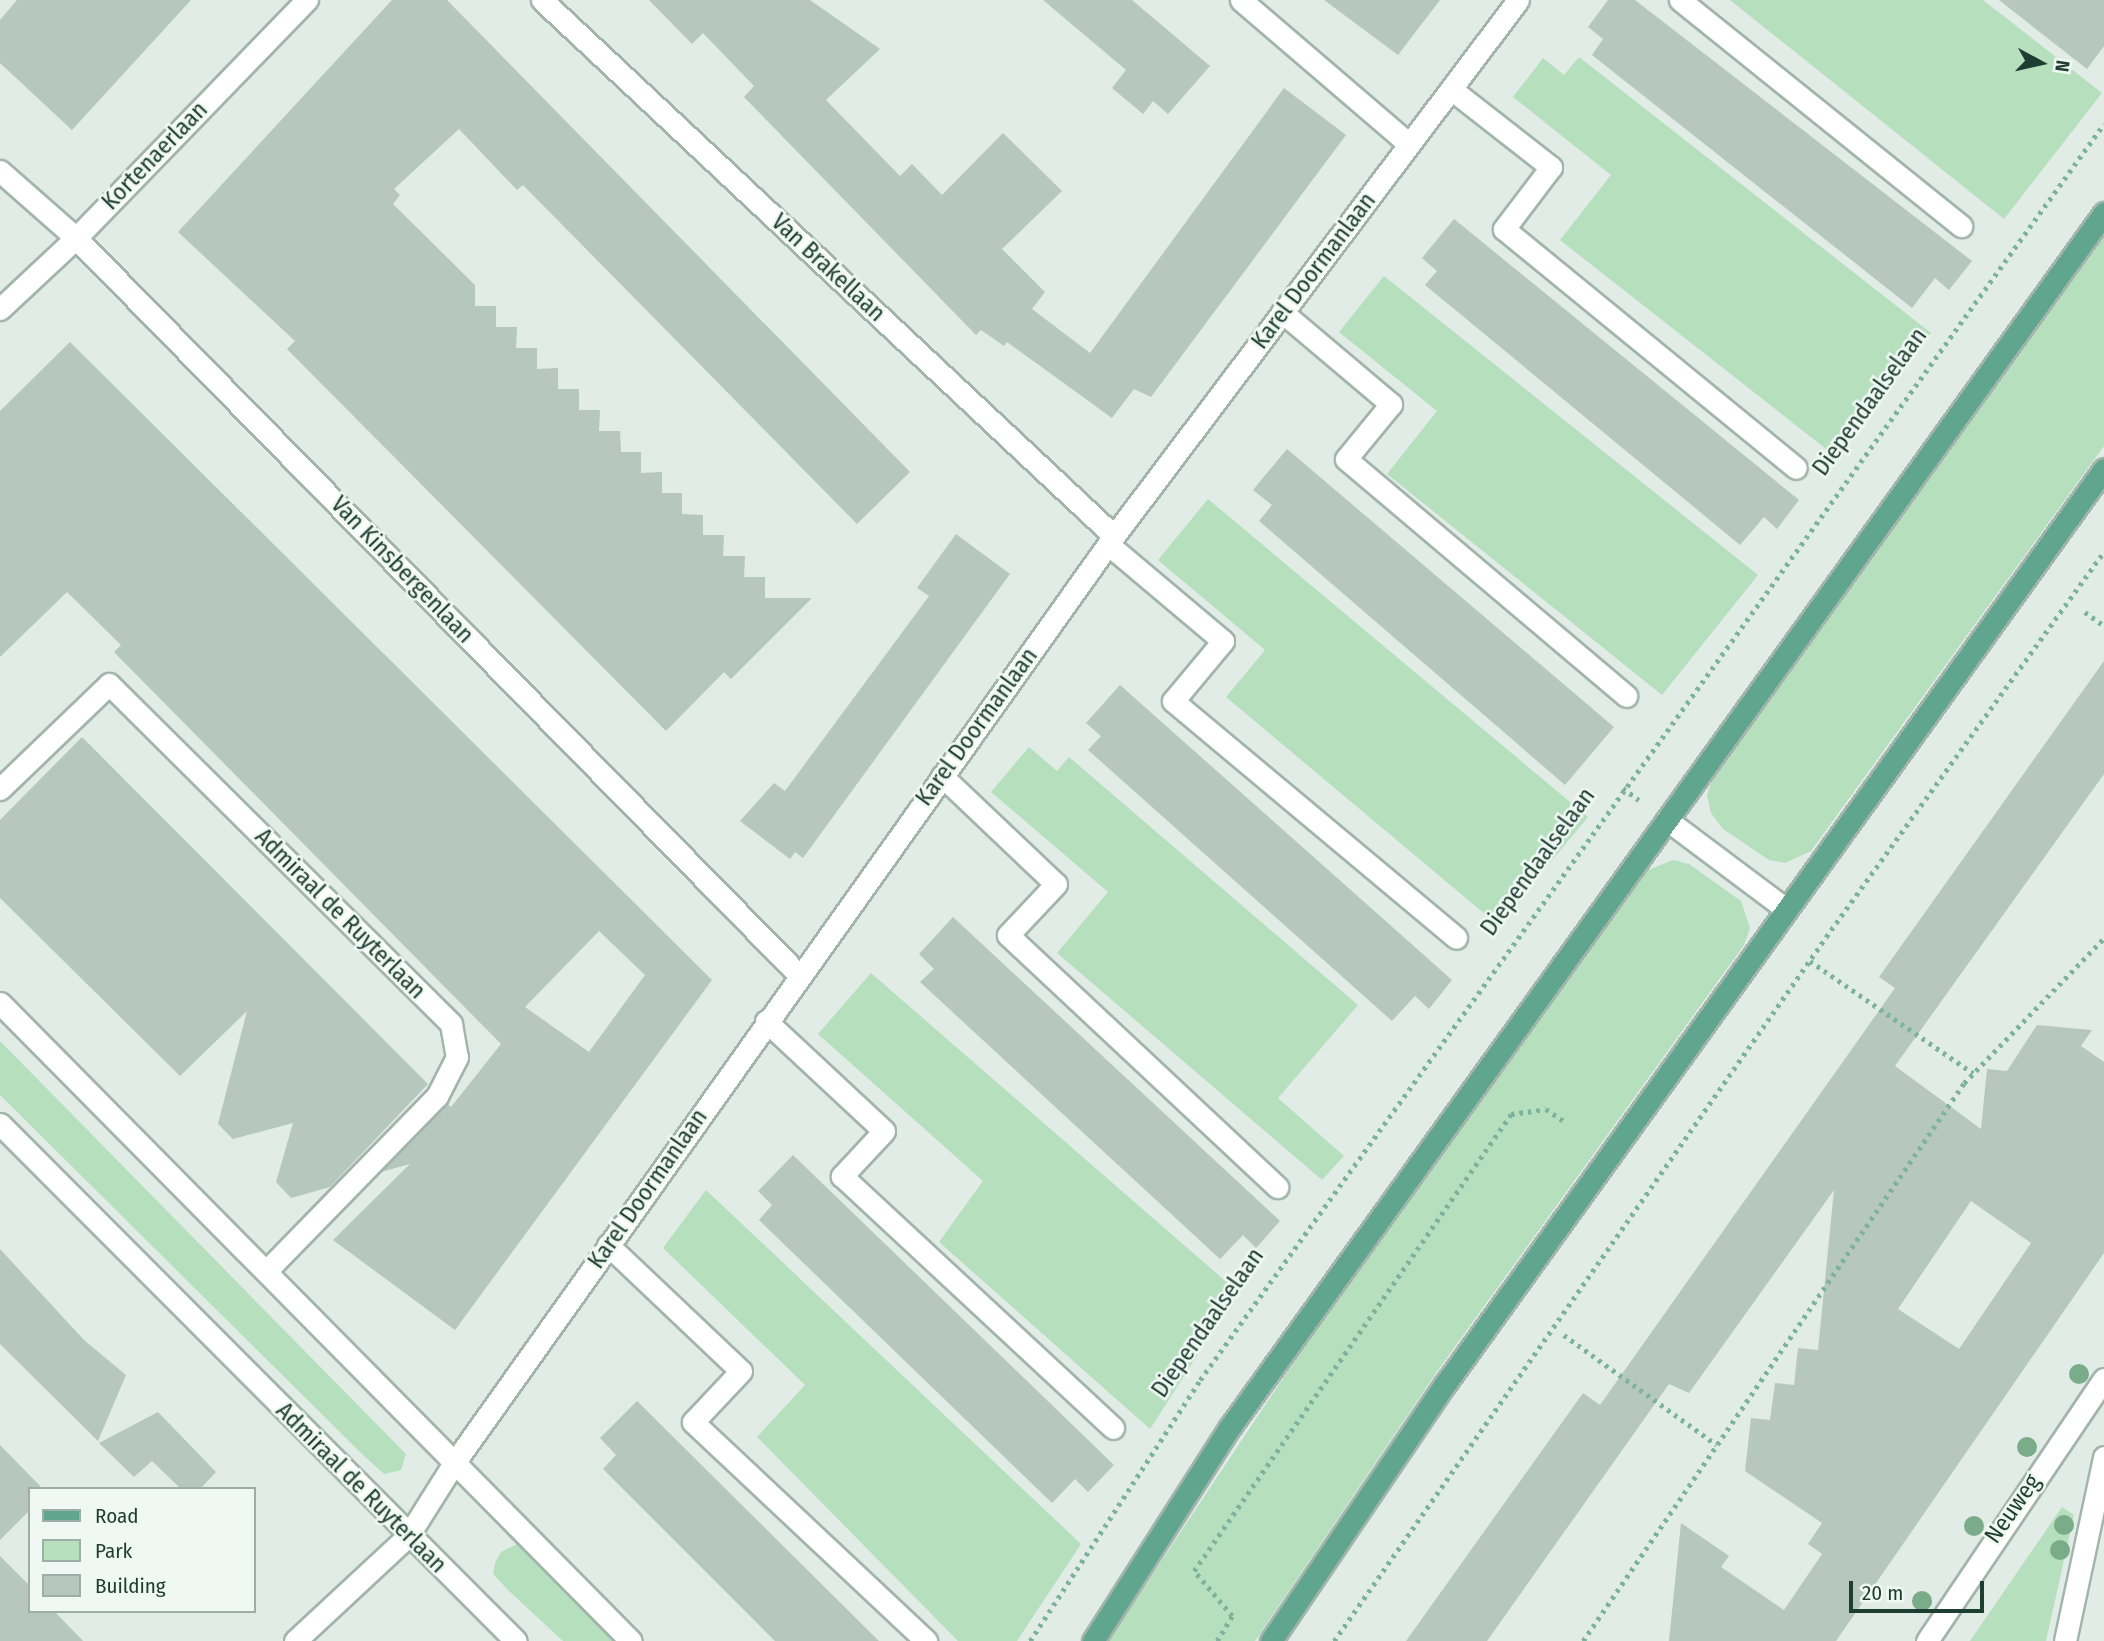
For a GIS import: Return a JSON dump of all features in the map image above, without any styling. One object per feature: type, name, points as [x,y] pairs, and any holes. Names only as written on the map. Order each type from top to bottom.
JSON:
[{"type":"main road","points":[[1093,1641],[1230,1427],[2104,213]]},
{"type":"main road","points":[[1271,1641],[1446,1383],[2104,469]]},
{"type":"street","name":"Kortenaerlaan","points":[[0,309],[76,238],[307,0]]},
{"type":"street","name":"Van Brakellaan","points":[[542,0],[1111,540],[1223,641],[1173,701],[1456,938]]},
{"type":"street","points":[[1241,0],[1409,144]]},
{"type":"street","name":"Karel Doormanlaan","points":[[295,1641],[408,1536],[452,1466],[766,1021],[1111,540],[1518,0]]},
{"type":"street","points":[[1680,0],[1961,226]]},
{"type":"street","points":[[1451,89],[1550,167],[1504,229],[1796,468]]},
{"type":"street","name":"Van Kinsbergenlaan","points":[[0,171],[76,238],[800,975]]},
{"type":"street","points":[[1282,312],[1391,404],[1346,459],[1626,696]]},
{"type":"street","name":"Admiraal de Ruyterlaan","points":[[0,789],[109,684],[452,1024],[457,1057],[437,1096],[268,1269]]},
{"type":"street","points":[[942,776],[1056,884],[1008,935],[1277,1187]]},
{"type":"street","points":[[1667,820],[1786,909]]},
{"type":"street","points":[[0,1003],[268,1269],[452,1466],[631,1641]]},
{"type":"street","points":[[766,1021],[884,1130],[842,1176],[1113,1427]]},
{"type":"street","name":"Admiraal de Ruyterlaan","points":[[0,1125],[408,1536],[516,1641]]},
{"type":"street","points":[[608,1245],[741,1371],[693,1422],[926,1641]]},
{"type":"street","name":"Neuweg","points":[[1927,1641],[2104,1379]]},
{"type":"street","points":[[2065,1641],[2104,1457]]},
{"type":"path","name":"Diependaalselaan","points":[[1030,1641],[1200,1380],[2104,124]]},
{"type":"path","points":[[1334,1641],[1810,961],[2104,552]]},
{"type":"path","points":[[2085,612],[2104,626]]},
{"type":"path","points":[[1583,1641],[1973,1073],[2104,938]]},
{"type":"path","points":[[1810,961],[1973,1073]]},
{"type":"path","points":[[1217,1641],[1233,1616],[1194,1571],[1511,1114],[1545,1109],[1564,1121]]},
{"type":"path","points":[[1564,1335],[1717,1445]]},
{"type":"green space","points":[[1730,0],[1983,0],[2102,93],[2004,219]]},
{"type":"green space","points":[[1579,57],[1931,333],[1835,456],[1560,240],[1611,175],[1513,97],[1543,58],[1564,75]]},
{"type":"green space","points":[[2104,236],[2104,446],[1811,851],[1785,863],[1769,860],[1723,829],[1711,813],[1707,795],[1713,777]]},
{"type":"green space","points":[[1384,276],[1758,575],[1662,695],[1387,474],[1437,411],[1339,332]]},
{"type":"green space","points":[[1208,499],[1588,817],[1498,925],[1226,697],[1265,650],[1158,560]]},
{"type":"green space","points":[[1029,747],[1057,771],[1069,757],[1358,1005],[1278,1098],[1344,1156],[1322,1180],[1057,953],[1108,892],[991,792]]},
{"type":"green space","points":[[1673,860],[1689,864],[1741,901],[1750,928],[1744,945],[1436,1373],[1255,1641],[1108,1641],[1333,1303],[1646,871]]},
{"type":"green space","points":[[871,973],[1238,1292],[1150,1429],[939,1242],[983,1181],[818,1034]]},
{"type":"green space","points":[[0,1041],[406,1454],[401,1470],[384,1474],[362,1454],[0,1095]]},
{"type":"green space","points":[[706,1190],[1081,1544],[1017,1641],[958,1641],[757,1437],[805,1385],[663,1248]]},
{"type":"green space","points":[[2062,1507],[2074,1515],[2046,1641],[1970,1641]]},
{"type":"green space","points":[[519,1543],[615,1641],[563,1641],[510,1592],[493,1574],[495,1563],[501,1552]]},
{"type":"building","points":[[17,0],[191,0],[72,130],[0,63],[0,20]]},
{"type":"building","points":[[392,0],[447,0],[910,472],[857,524],[523,185],[517,190],[459,129],[394,189],[400,195],[393,204],[475,285],[475,306],[496,306],[496,327],[517,327],[516,348],[537,348],[537,369],[558,368],[558,389],[579,389],[579,410],[600,410],[599,431],[620,431],[621,452],[641,452],[641,473],[662,472],[662,493],[682,493],[682,514],[703,515],[703,535],[724,535],[723,556],[745,556],[744,577],[765,577],[765,598],[812,598],[731,679],[724,672],[666,731],[287,349],[295,341],[178,232]]},
{"type":"building","points":[[649,0],[810,0],[880,49],[826,100],[900,176],[912,164],[942,195],[1003,133],[1062,191],[1002,249],[1045,292],[1032,309],[1090,353],[1284,88],[1346,135],[1151,397],[1134,389],[1112,418],[1007,342],[1004,346],[981,330],[976,335],[744,97],[754,86],[703,33],[692,44]]},
{"type":"building","points":[[1043,0],[1132,0],[1210,66],[1168,114],[1153,101],[1143,114],[1112,88],[1126,70]]},
{"type":"building","points":[[1324,0],[1440,0],[1398,55]]},
{"type":"building","points":[[1608,0],[1635,0],[1972,261],[1949,290],[1935,278],[1912,308],[1592,55],[1603,39],[1588,27]]},
{"type":"building","points":[[1999,0],[2104,0],[2104,46],[2087,69]]},
{"type":"building","points":[[1454,219],[1799,500],[1777,529],[1764,517],[1740,545],[1425,285],[1437,271],[1422,258]]},
{"type":"building","points":[[70,342],[712,980],[455,1330],[333,1240],[410,1164],[381,1172],[448,1104],[451,1107],[501,1044],[114,652],[121,645],[67,592],[0,657],[0,411]],"holes":[[[599,931],[645,975],[589,1052],[525,1007]]]},
{"type":"building","points":[[1287,449],[1614,727],[1565,785],[1259,521],[1272,505],[1253,490]]},
{"type":"building","points":[[956,534],[1010,574],[803,858],[795,852],[790,859],[740,821],[774,783],[785,791],[929,596],[917,588]]},
{"type":"building","points":[[2104,661],[2104,774],[1895,1066],[1981,1129],[1987,1069],[2007,1071],[2037,1025],[2092,1030],[2081,1046],[2104,1062],[2104,1253],[1836,1641],[1669,1641],[1681,1523],[1729,1556],[1721,1567],[1784,1610],[1822,1554],[1808,1544],[1822,1523],[1745,1471],[1751,1418],[1770,1420],[1775,1383],[1794,1385],[1798,1348],[1818,1350],[1834,1190],[1689,1393],[1669,1384],[1487,1641],[1406,1641],[1583,1393],[1600,1405],[1895,988],[1879,977]],"holes":[[[1971,1201],[2031,1243],[1959,1349],[1898,1309]]]},
{"type":"building","points":[[1120,685],[1452,980],[1429,1009],[1415,996],[1392,1021],[1088,750],[1101,736],[1086,723]]},
{"type":"building","points":[[82,737],[428,1084],[330,1187],[291,1198],[276,1182],[293,1123],[233,1139],[218,1124],[247,1011],[180,1076],[0,898],[0,820]]},
{"type":"building","points":[[953,917],[1280,1221],[1256,1248],[1243,1235],[1220,1259],[920,982],[934,969],[919,954]]},
{"type":"building","points":[[793,1155],[1114,1465],[1088,1492],[1075,1479],[1052,1503],[759,1220],[772,1205],[758,1191]]},
{"type":"building","points":[[0,1249],[84,1340],[126,1375],[98,1441],[0,1344]]},
{"type":"building","points":[[637,1401],[879,1641],[775,1641],[603,1469],[616,1455],[600,1438]]},
{"type":"building","points":[[158,1412],[216,1472],[202,1487],[179,1487],[152,1461],[134,1477],[99,1443]]},
{"type":"building","points":[[0,1445],[41,1487],[28,1487],[28,1512],[0,1540]]},
{"type":"building","points":[[0,1556],[28,1584],[28,1613],[56,1613],[83,1641],[0,1641]]}]
